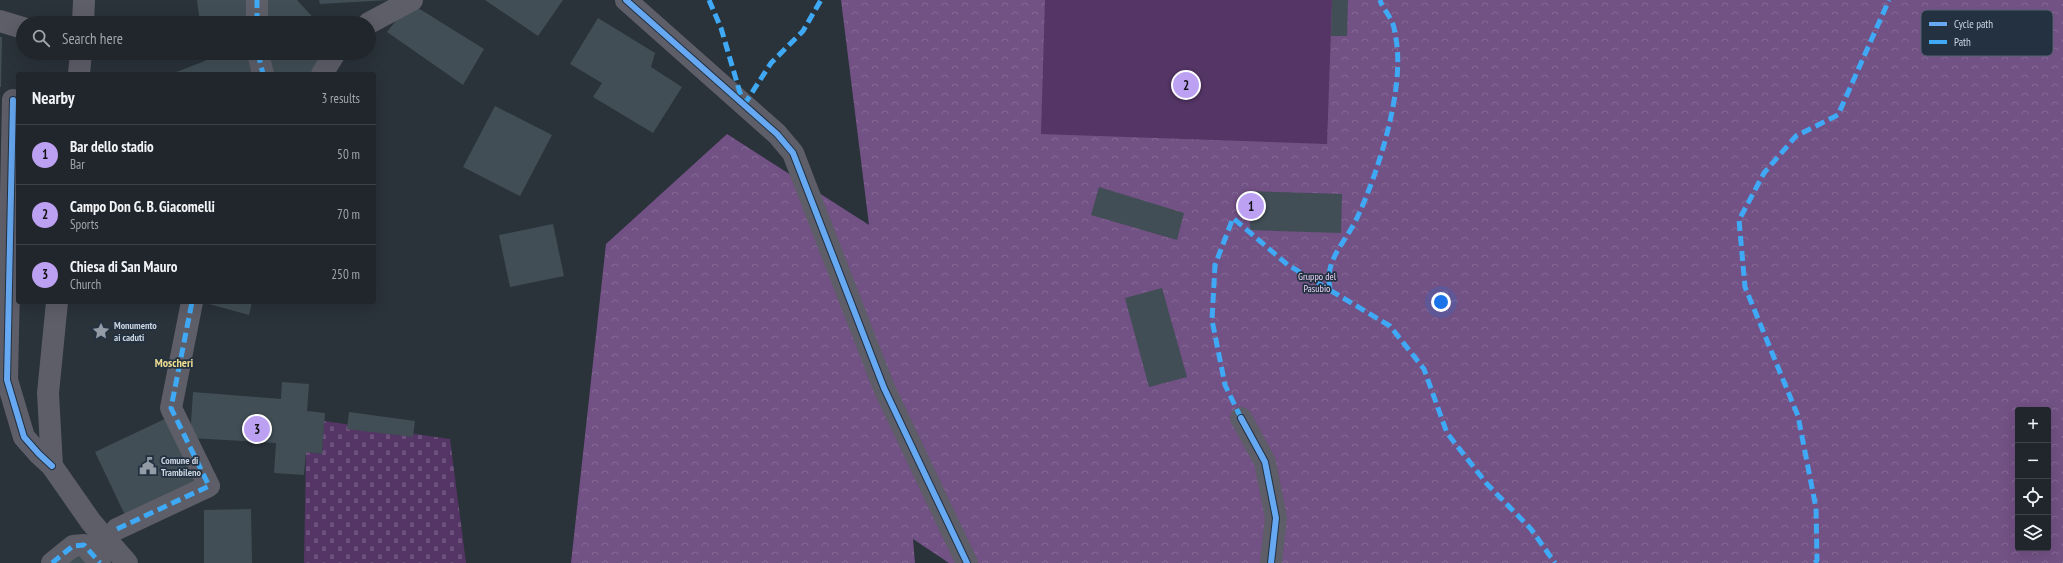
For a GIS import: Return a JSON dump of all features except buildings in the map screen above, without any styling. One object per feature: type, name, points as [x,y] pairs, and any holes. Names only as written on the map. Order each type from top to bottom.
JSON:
[{"type":"street","points":[[83,16],[84,0]]},
{"type":"street","points":[[257,0],[257,16]]},
{"type":"street","points":[[376,19],[412,0]]},
{"type":"street","points":[[626,0],[777,134],[793,153],[884,388],[967,563]]},
{"type":"street","points":[[0,21],[16,26]]},
{"type":"street","points":[[79,72],[80,60]]},
{"type":"street","points":[[259,60],[262,72]]},
{"type":"street","points":[[323,72],[331,60]]},
{"type":"street","points":[[13,100],[7,380],[24,437],[52,466],[91,522],[127,563]]},
{"type":"street","points":[[52,466],[48,393],[56,304]]},
{"type":"street","points":[[117,529],[210,486],[171,408],[192,304]]},
{"type":"street","points":[[1241,418],[1264,462],[1276,518],[1271,563]]},
{"type":"street","points":[[52,563],[73,546],[84,545],[100,563]]},
{"type":"green space","name":"Gruppo del Pasubio","points":[[841,0],[2063,0],[2063,563],[949,563],[913,539],[915,563],[571,563],[606,244],[727,134],[869,225]]},
{"type":"green space","points":[[1045,0],[1332,0],[1327,144],[1041,134]]},
{"type":"green space","points":[[324,421],[450,439],[466,563],[304,563],[306,452],[322,454]]},
{"type":"marked path","points":[[257,0],[257,16]]},
{"type":"marked path","points":[[709,0],[721,28],[743,103]]},
{"type":"marked path","points":[[744,105],[771,63],[803,31],[821,0]]},
{"type":"marked path","points":[[1330,289],[1329,279],[1332,261],[1356,220],[1373,179],[1388,131],[1393,106],[1397,82],[1398,59],[1396,39],[1392,23],[1380,0]]},
{"type":"marked path","points":[[1815,563],[1817,560],[1816,508],[1798,416],[1745,287],[1739,220],[1764,173],[1796,136],[1838,115],[1889,0]]},
{"type":"marked path","points":[[260,60],[263,72]]},
{"type":"marked path","points":[[1241,418],[1225,385],[1212,320],[1215,265],[1233,218],[1288,265],[1390,326],[1424,369],[1447,433],[1487,484],[1531,529],[1555,563]]},
{"type":"marked path","points":[[117,529],[209,486],[171,408],[192,304]]},
{"type":"marked path","points":[[52,563],[73,546],[84,545],[100,563]]},
{"type":"cycle path","points":[[626,0],[777,134],[793,153],[884,388],[967,563]]},
{"type":"cycle path","points":[[13,100],[7,380],[24,437],[52,466]]},
{"type":"cycle path","points":[[1241,418],[1265,462],[1276,518],[1271,563]]},
{"type":"place","name":"Campo Don G. B. Giacomelli","points":[[1186,85]]},
{"type":"place","name":"Bar dello stadio","points":[[1251,206]]},
{"type":"place","name":"Monumento ai caduti","points":[[101,331]]},
{"type":"place","name":"Chiesa di San Mauro","points":[[257,429]]},
{"type":"place","name":"Comune di Trambileno","points":[[148,466]]},
{"type":"district","name":"Moscheri","points":[[174,363]]}]
